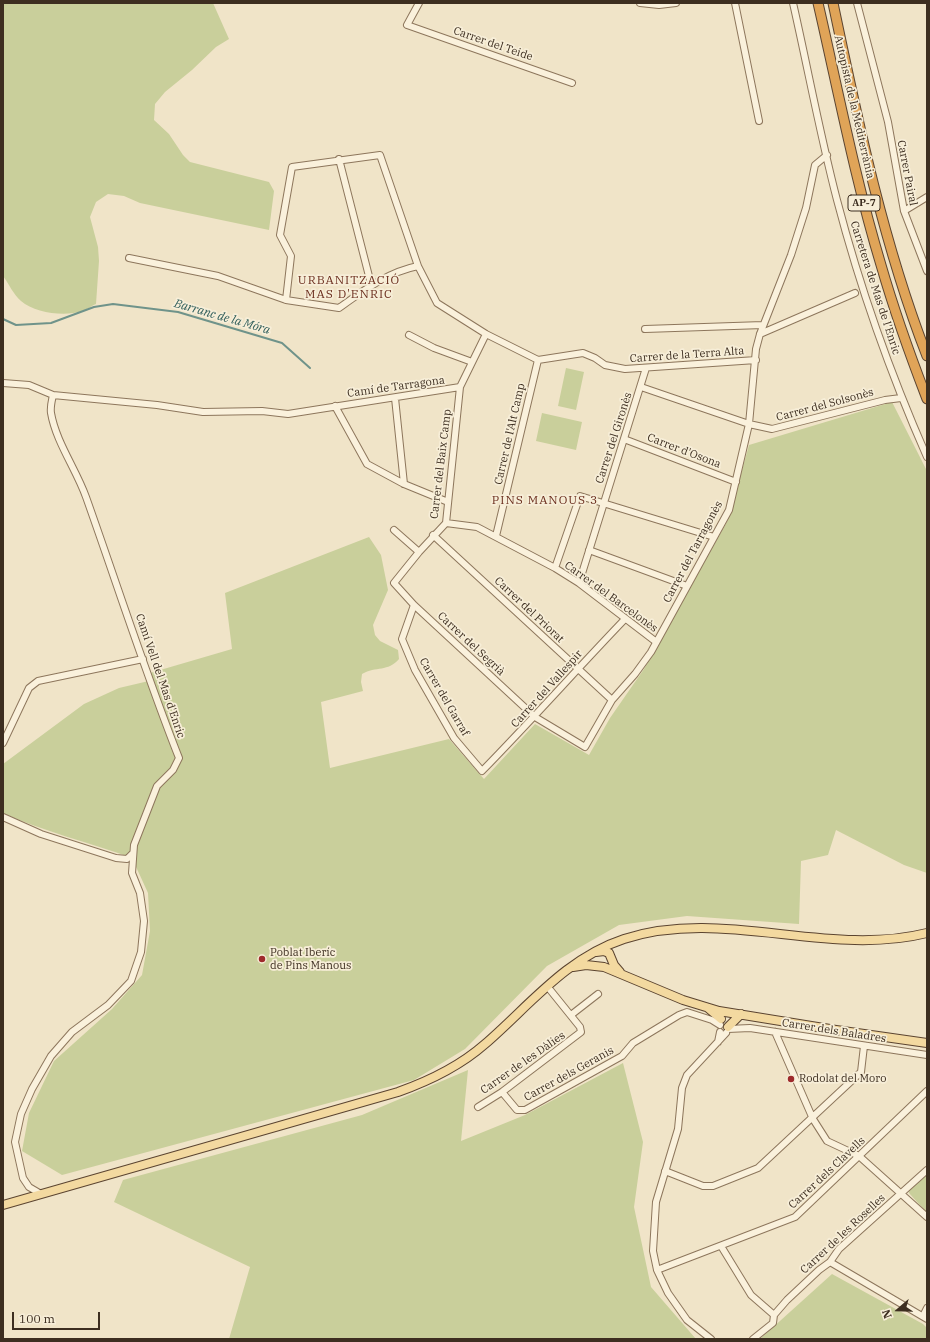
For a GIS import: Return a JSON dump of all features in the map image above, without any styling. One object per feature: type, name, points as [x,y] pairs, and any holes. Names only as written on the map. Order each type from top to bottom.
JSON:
[{"type":"highway","name":"Autopista de la Mediterrània","points":[[818,3],[856,170],[878,256],[900,327],[927,399]]},
{"type":"highway","name":"Autopista de la Mediterrània","points":[[833,3],[870,166],[895,262],[914,322],[927,356]]},
{"type":"main road","points":[[3,1205],[410,1087],[454,1066],[484,1045],[547,986],[570,967],[606,945],[624,939],[657,930],[700,927],[851,941],[895,940],[927,933]]},
{"type":"main road","points":[[602,967],[608,966],[614,948],[624,939]]},
{"type":"main road","points":[[595,952],[607,952],[620,973]]},
{"type":"main road","points":[[595,952],[596,960],[602,967]]},
{"type":"main road","points":[[570,967],[586,965],[602,967],[620,973],[683,1000],[708,1008],[927,1042]]},
{"type":"main road","points":[[708,1008],[724,1027]]},
{"type":"main road","points":[[724,1027],[728,1012]]},
{"type":"main road","points":[[724,1027],[741,1014]]},
{"type":"street","name":"Carrer del Teide","points":[[418,3],[407,25],[572,83]]},
{"type":"street","points":[[640,3],[676,3]]},
{"type":"street","points":[[735,3],[759,121]]},
{"type":"street","name":"Carretera de Mas de l'Enric","points":[[793,3],[837,199],[863,290],[901,398],[927,456]]},
{"type":"street","name":"Carrer Pairal","points":[[857,3],[888,122],[904,211],[927,271]]},
{"type":"street","points":[[286,300],[291,256],[280,235],[292,167],[380,155],[418,266],[437,303],[486,334],[538,360]]},
{"type":"street","name":"Carrer del Tarragonès","points":[[535,718],[585,747],[612,700],[635,674],[651,652],[655,641],[729,510],[749,424],[760,334],[792,255],[806,208],[815,165],[827,155]]},
{"type":"street","points":[[339,160],[371,284]]},
{"type":"street","points":[[904,211],[927,197]]},
{"type":"street","points":[[129,258],[218,276],[286,300],[340,308],[371,284],[408,268],[418,266]]},
{"type":"street","points":[[760,334],[855,293]]},
{"type":"street","points":[[645,328],[763,325]]},
{"type":"street","name":"Carrer del Baix Camp","points":[[394,583],[419,552],[446,523],[460,387],[486,334]]},
{"type":"street","points":[[409,335],[434,348],[472,362]]},
{"type":"street","name":"Carrer de la Terra Alta","points":[[538,360],[583,353],[595,358],[605,365],[625,369],[756,360]]},
{"type":"street","name":"Carrer de l'Alt Camp","points":[[496,536],[538,360]]},
{"type":"street","name":"Carrer del Gironès","points":[[579,583],[646,368]]},
{"type":"street","points":[[3,383],[29,385],[53,395],[158,405],[203,412],[262,411],[288,414],[335,406],[367,464],[404,484],[448,502]]},
{"type":"street","name":"Camí de Tarragona","points":[[335,406],[396,398],[460,387]]},
{"type":"street","name":"Carrer del Solsonès","points":[[641,387],[749,424],[772,429],[885,400],[901,398]]},
{"type":"street","name":"Camí Vell del Mas d'Enric","points":[[41,1194],[29,1187],[23,1178],[15,1142],[21,1114],[32,1089],[51,1056],[72,1032],[108,1005],[131,981],[141,952],[144,921],[140,893],[132,873],[133,853],[157,786],[173,770],[179,758],[161,715],[85,494],[56,429],[51,412],[53,395]]},
{"type":"street","points":[[396,398],[404,484]]},
{"type":"street","name":"Carrer d'Osona","points":[[624,439],[736,482]]},
{"type":"street","points":[[555,568],[580,496],[714,537]]},
{"type":"street","name":"Carrer del Barcelonès","points":[[446,523],[477,527],[555,568],[579,583],[655,641]]},
{"type":"street","points":[[394,530],[419,552]]},
{"type":"street","name":"Carrer del Priorat","points":[[434,535],[612,700]]},
{"type":"street","points":[[589,550],[687,586]]},
{"type":"street","name":"Carrer del Segrià","points":[[394,583],[414,605],[535,718]]},
{"type":"street","name":"Carrer del Garraf","points":[[414,605],[402,639],[415,670],[454,738],[482,771]]},
{"type":"street","name":"Carrer del Vallespir","points":[[482,771],[535,718],[625,619]]},
{"type":"street","points":[[3,743],[29,688],[38,681],[142,659]]},
{"type":"street","points":[[3,817],[41,834],[116,858],[127,859],[133,853]]},
{"type":"street","name":"Carrer de les Dàlies","points":[[478,1107],[502,1092],[578,1037],[581,1032],[580,1027],[547,986]]},
{"type":"street","points":[[571,1015],[598,994]]},
{"type":"street","name":"Carrer dels Geranis","points":[[502,1092],[517,1110],[525,1110],[622,1056],[633,1043],[679,1015],[691,1012],[716,1022],[724,1027]]},
{"type":"street","points":[[711,1339],[687,1320],[668,1294],[657,1270],[653,1251],[656,1202],[678,1129],[682,1088],[687,1075],[718,1042],[724,1027]]},
{"type":"street","name":"Carrer dels Baladres","points":[[724,1027],[732,1032],[738,1028],[750,1028],[927,1055]]},
{"type":"street","points":[[775,1032],[813,1119],[827,1140],[859,1156],[902,1192],[927,1217]]},
{"type":"street","points":[[665,1171],[703,1186],[713,1186],[758,1168],[813,1119],[861,1072],[864,1046]]},
{"type":"street","name":"Carrer dels Clavells","points":[[657,1270],[795,1217],[927,1091]]},
{"type":"street","name":"Carrer de les Roselles","points":[[753,1339],[773,1323],[774,1315],[819,1270],[830,1262],[839,1249],[927,1170]]},
{"type":"street","points":[[721,1246],[751,1295],[774,1315]]},
{"type":"street","points":[[830,1262],[925,1317],[927,1308]]},
{"type":"green space","points":[[3,3],[213,3],[229,39],[216,47],[192,70],[165,92],[155,104],[154,120],[169,134],[183,155],[190,162],[269,182],[274,191],[269,230],[140,203],[124,196],[108,194],[96,202],[90,217],[98,247],[99,261],[96,304],[86,310],[75,313],[59,314],[42,311],[21,301],[13,292],[3,276]]},
{"type":"green space","points":[[566,368],[584,372],[576,410],[558,406]]},
{"type":"green space","points":[[892,402],[927,471],[927,873],[904,865],[836,830],[828,855],[801,861],[799,924],[687,916],[619,925],[547,966],[465,1049],[414,1080],[62,1175],[22,1151],[29,1113],[54,1061],[112,1009],[142,975],[150,931],[148,893],[132,858],[34,826],[3,813],[3,764],[84,704],[119,688],[153,680],[150,673],[232,649],[225,593],[369,537],[381,555],[388,590],[373,625],[375,635],[380,641],[398,650],[399,659],[391,666],[362,674],[361,682],[363,691],[321,702],[330,768],[449,739],[484,779],[535,724],[589,755],[610,718],[644,669],[728,520],[749,445]]},
{"type":"green space","points":[[542,413],[582,422],[576,450],[536,441]]},
{"type":"green space","points":[[623,1063],[643,1142],[634,1207],[651,1287],[696,1339],[229,1339],[250,1267],[114,1202],[123,1180],[362,1115],[468,1070],[461,1141],[525,1115]]},
{"type":"green space","points":[[927,1174],[927,1213],[909,1193],[909,1190]]},
{"type":"green space","points":[[832,1274],[923,1324],[927,1328],[927,1339],[760,1339]]},
{"type":"waterway","name":"Barranc de la Móra","points":[[3,319],[16,325],[51,323],[94,307],[113,304],[178,312],[282,343],[310,368]]},
{"type":"place","name":"Poblat Iberíc de Pins Manous","points":[[262,959]]},
{"type":"place","name":"Rodolat del Moro","points":[[791,1079]]},
{"type":"district","name":"URBANITZACIÓ MAS D'ENRIC","points":[[349,288]]},
{"type":"district","name":"PINS MANOUS 3","points":[[545,501]]}]
